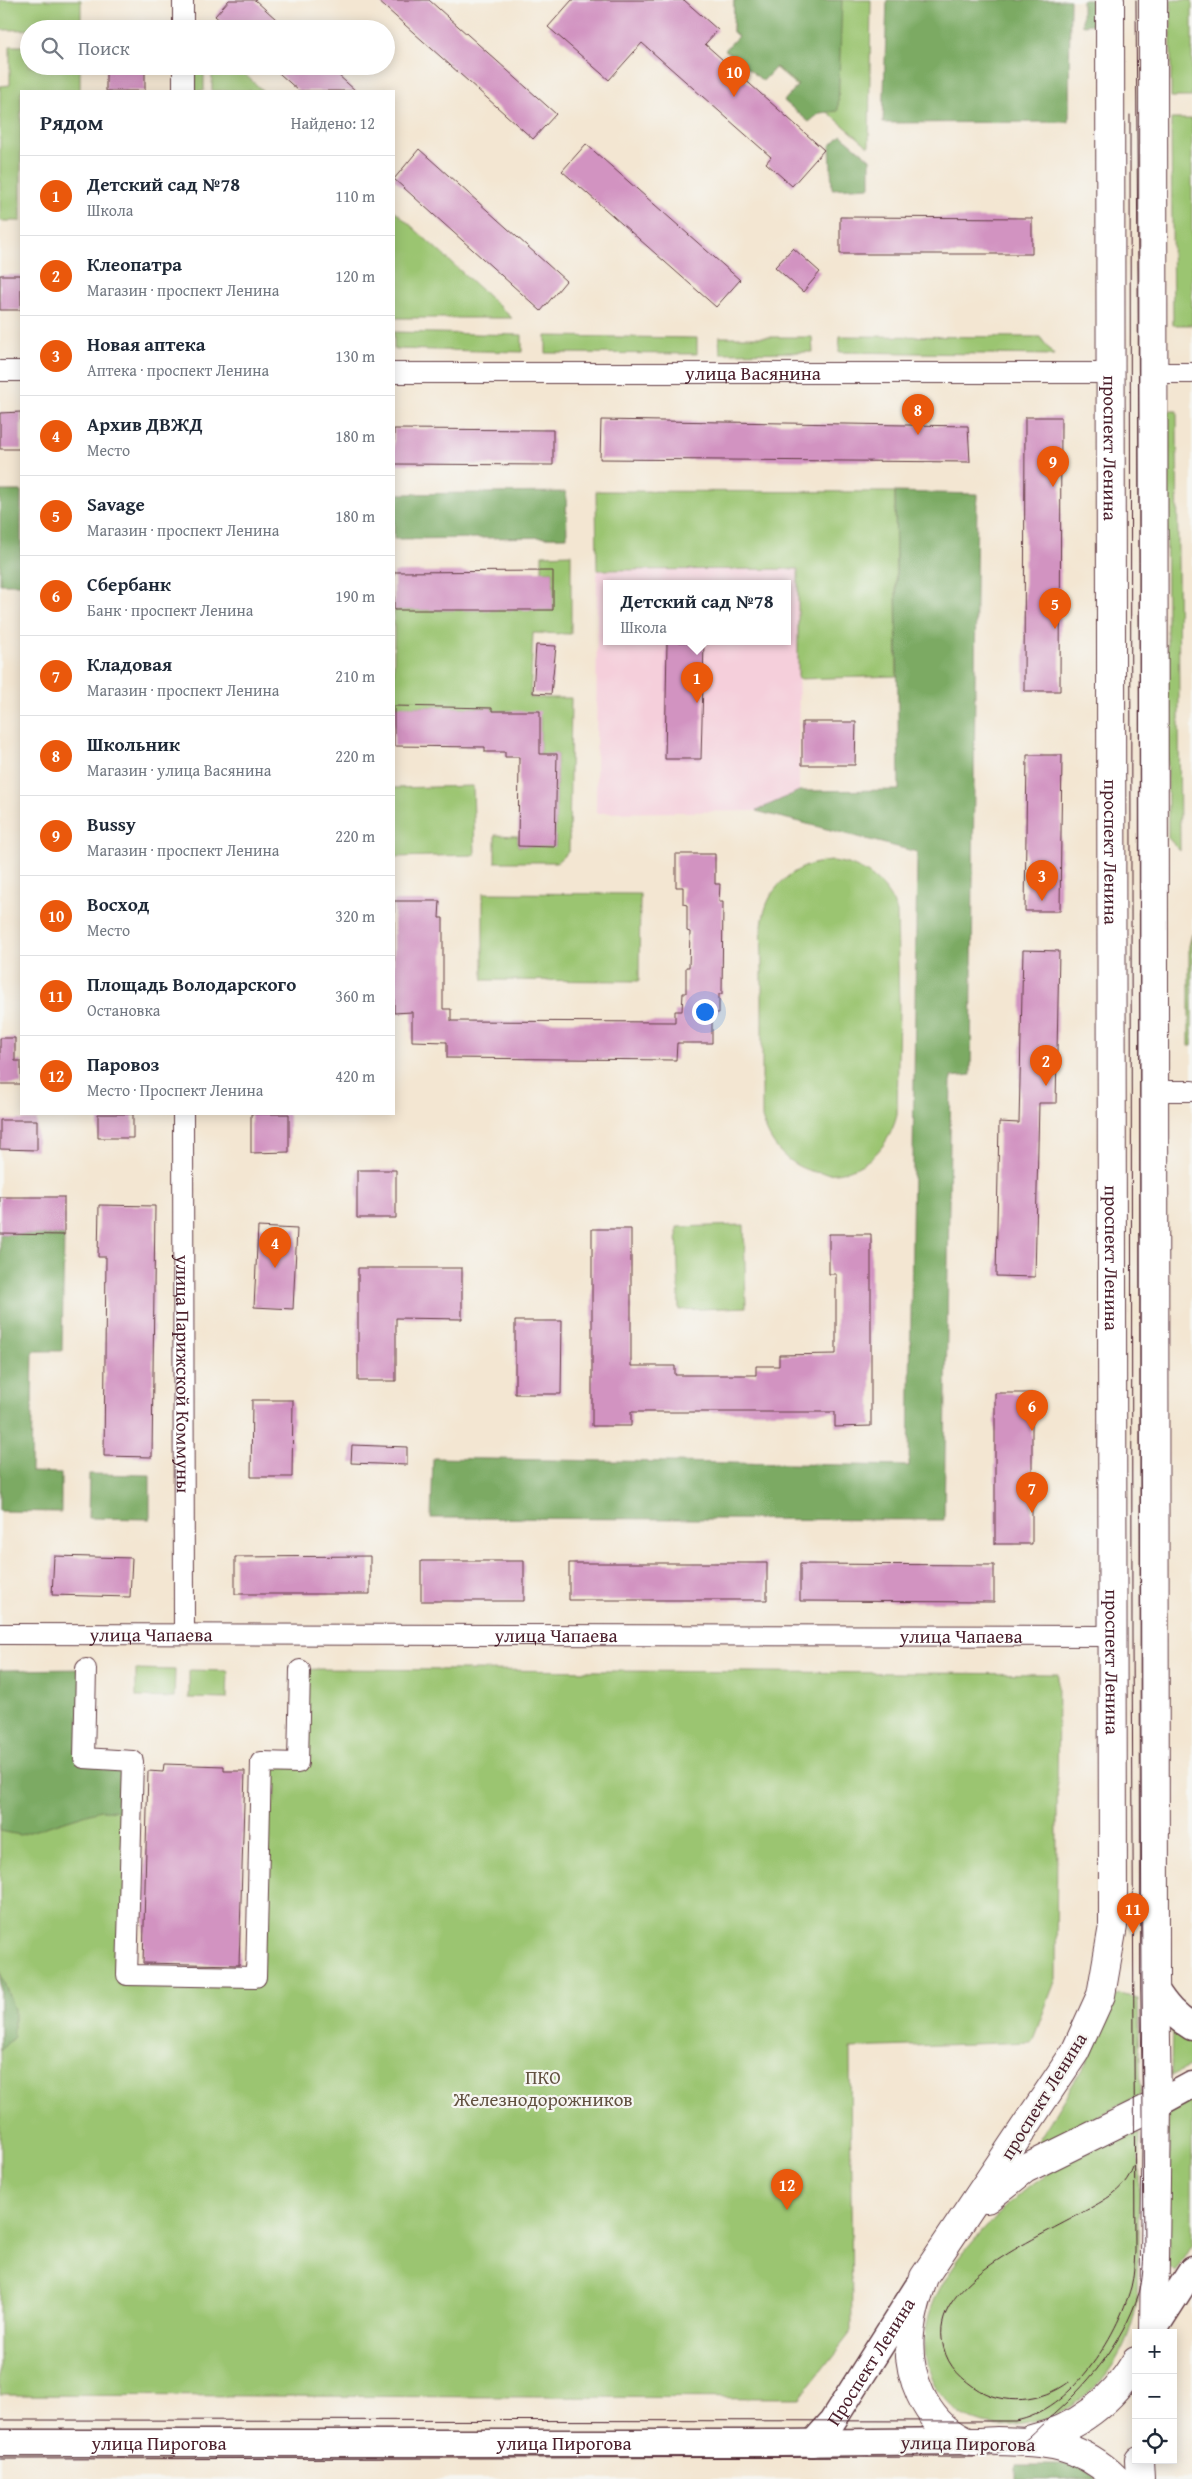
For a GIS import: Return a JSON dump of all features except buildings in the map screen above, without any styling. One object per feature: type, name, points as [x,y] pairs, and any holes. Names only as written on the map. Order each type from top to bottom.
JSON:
[{"type":"highway","name":"проспект Ленина","points":[[964,2440],[939,2422],[925,2405],[917,2386],[912,2363],[910,2334],[915,2305],[924,2277],[1074,2052],[1101,1994],[1105,1980],[1112,1926],[1112,373],[1110,0]]},
{"type":"highway","points":[[1153,0],[1154,1635],[1157,2104],[1154,2329]]},
{"type":"highway","points":[[1112,373],[1153,373]]},
{"type":"highway","points":[[1112,732],[1153,731]]},
{"type":"highway","points":[[1112,1636],[1154,1635]]},
{"type":"highway","points":[[968,2213],[1025,2169],[1157,2104]]},
{"type":"highway","points":[[1023,2442],[1056,2434],[1084,2418],[1126,2378],[1132,2368]]},
{"type":"highway","name":"улица Пирогова","points":[[964,2440],[1023,2442],[1063,2446],[1100,2463],[1116,2479]]},
{"type":"highway","points":[[1139,2464],[1140,2479]]},
{"type":"main road","points":[[1155,1989],[1165,2006],[1180,2020],[1192,2027]]},
{"type":"main road","points":[[1157,2104],[1192,2085]]},
{"type":"main road","points":[[1155,2329],[1192,2270]]},
{"type":"main road","name":"Проспект Ленина","points":[[813,2443],[832,2422],[924,2277]]},
{"type":"main road","name":"улица Пирогова","points":[[0,2444],[813,2443],[964,2440]]},
{"type":"street","points":[[183,0],[183,20]]},
{"type":"street","points":[[183,75],[183,90]]},
{"type":"street","points":[[0,371],[20,371]]},
{"type":"street","name":"улица Васянина","points":[[395,373],[1112,373]]},
{"type":"street","points":[[1153,373],[1192,373]]},
{"type":"street","points":[[1154,1091],[1192,1091]]},
{"type":"street","name":"улица Парижской Коммуны","points":[[184,1115],[184,1634]]},
{"type":"street","name":"улица Чапаева","points":[[0,1634],[1112,1636]]},
{"type":"street","points":[[86,1669],[84,1758],[133,1761],[127,1975],[256,1977],[261,1762],[298,1763],[300,1670]]},
{"type":"shaded area","points":[[798,569],[799,791],[756,811],[596,813],[597,570]]},
{"type":"green space","points":[[0,0],[81,0],[81,20],[20,20],[20,30],[0,30]]},
{"type":"green space","points":[[734,0],[871,0],[869,147],[733,32]]},
{"type":"green space","points":[[734,0],[842,0],[838,111],[820,113],[809,122],[784,101],[798,85],[776,67],[763,81],[725,50],[738,36],[733,32]]},
{"type":"green space","points":[[887,0],[1070,0],[1069,122],[883,123]]},
{"type":"green space","points":[[1082,0],[1095,0],[1095,24],[1082,25]]},
{"type":"green space","points":[[1171,0],[1192,0],[1192,97],[1171,97]]},
{"type":"green space","points":[[10,46],[20,46],[20,75],[80,75],[80,90],[20,90],[20,221],[0,221],[0,86],[10,85]]},
{"type":"green space","points":[[192,75],[204,75],[204,90],[192,90]]},
{"type":"green space","points":[[212,75],[246,75],[262,90],[212,90]]},
{"type":"green space","points":[[1171,119],[1192,119],[1192,325],[1173,325]]},
{"type":"green space","points":[[841,135],[870,159],[870,187],[832,189],[830,146]]},
{"type":"green space","points":[[395,211],[512,318],[395,318]]},
{"type":"green space","points":[[395,332],[522,335],[522,352],[395,349]]},
{"type":"green space","points":[[546,336],[697,338],[697,354],[546,353]]},
{"type":"green space","points":[[840,336],[1040,337],[1054,355],[839,352]]},
{"type":"green space","points":[[719,337],[812,337],[813,352],[720,353]]},
{"type":"green space","points":[[1166,411],[1177,411],[1180,851],[1168,838]]},
{"type":"green space","points":[[0,491],[20,491],[20,584],[0,584]]},
{"type":"green space","points":[[596,491],[895,492],[897,676],[798,679],[798,569],[597,570]]},
{"type":"green space","points":[[566,492],[567,537],[395,539],[395,494]]},
{"type":"green space","points":[[895,492],[977,494],[971,1075],[951,1077],[944,1520],[431,1518],[433,1458],[909,1466],[917,852],[756,811],[799,791],[899,790]]},
{"type":"green space","points":[[571,554],[571,634],[533,633],[530,698],[571,698],[569,851],[557,862],[495,862],[495,835],[518,836],[518,846],[555,846],[557,754],[540,754],[540,717],[511,716],[511,711],[492,711],[492,708],[395,706],[395,610],[553,610],[553,571],[542,571],[542,555]]},
{"type":"green space","points":[[473,786],[475,855],[395,857],[395,788]]},
{"type":"green space","points":[[833,861],[855,867],[873,877],[881,884],[893,902],[897,912],[899,1008],[897,1115],[887,1140],[871,1158],[851,1169],[830,1174],[809,1170],[789,1160],[773,1143],[762,1118],[762,936],[764,912],[778,886],[802,868],[812,864]]},
{"type":"green space","points":[[483,893],[640,894],[639,981],[483,980]]},
{"type":"green space","points":[[1192,934],[1192,1046],[1189,1046],[1189,946]]},
{"type":"green space","points":[[744,1225],[746,1307],[679,1310],[677,1227]]},
{"type":"green space","points":[[0,1234],[64,1235],[62,1351],[33,1351],[31,1472],[61,1473],[61,1512],[0,1511]]},
{"type":"green space","points":[[89,1474],[150,1475],[150,1519],[88,1518]]},
{"type":"green space","points":[[86,1669],[84,1757],[133,1761],[131,1811],[100,1810],[20,1835],[0,1831],[0,1670]]},
{"type":"green space","points":[[136,1669],[175,1670],[174,1698],[136,1697]]},
{"type":"green space","name":"ПКО Железнодорожников","points":[[0,1670],[84,1758],[133,1761],[127,1975],[256,1977],[261,1762],[298,1763],[300,1670],[1058,1674],[1056,1979],[1032,2042],[850,2048],[852,2331],[800,2398],[0,2395]]},
{"type":"green space","points":[[189,1670],[228,1671],[227,1699],[189,1698]]},
{"type":"green space","points":[[0,1972],[14,2009],[14,2037],[0,2050]]},
{"type":"green space","points":[[1118,1994],[1138,1998],[1141,2095],[1035,2146],[1087,2061],[1113,1997]]},
{"type":"green space","points":[[1172,2022],[1192,2034],[1192,2065],[1171,2076]]},
{"type":"green space","points":[[1192,2095],[1192,2243],[1175,2272],[1168,2266],[1169,2107]]},
{"type":"green space","points":[[1140,2134],[1137,2299],[1125,2343],[1114,2363],[1101,2381],[1085,2396],[1067,2409],[1047,2418],[1024,2424],[1001,2426],[979,2423],[965,2417],[949,2404],[937,2388],[931,2377],[925,2354],[926,2331],[931,2308],[941,2287],[954,2266],[985,2229],[1016,2198],[1038,2180],[1049,2172],[1117,2136]]},
{"type":"green space","points":[[1016,2465],[1077,2465],[1098,2479],[1016,2479]]},
{"type":"tram line","points":[[0,2459],[972,2457],[1004,2451],[1023,2442],[1061,2408],[1102,2363],[1132,2312],[1140,2288],[1144,2251],[1136,0]]},
{"type":"tram line","points":[[0,2420],[1015,2421],[1035,2415],[1054,2403],[1072,2388],[1103,2349],[1115,2328],[1131,2287],[1135,2252],[1132,1635],[1130,115]]},
{"type":"tram line","points":[[1069,2382],[1047,2394],[1022,2400],[997,2397],[985,2393],[974,2387],[952,2367],[943,2347],[944,2318],[954,2299],[971,2281],[992,2264],[1015,2249],[1103,2201],[1124,2184],[1133,2167]]},
{"type":"place","name":"Восход","points":[[734,97]]},
{"type":"place","name":"Школьник","points":[[918,435]]},
{"type":"place","name":"Bussy","points":[[1053,487]]},
{"type":"place","name":"Savage","points":[[1055,629]]},
{"type":"place","name":"Детский сад №78","points":[[697,703]]},
{"type":"place","name":"Новая аптека","points":[[1042,901]]},
{"type":"place","name":"Клеопатра","points":[[1046,1086]]},
{"type":"place","name":"Архив ДВЖД","points":[[275,1268]]},
{"type":"place","name":"Сбербанк","points":[[1032,1431]]},
{"type":"place","name":"Кладовая","points":[[1032,1513]]},
{"type":"place","name":"Площадь Володарского","points":[[1133,1934]]},
{"type":"place","name":"Паровоз","points":[[787,2210]]}]
